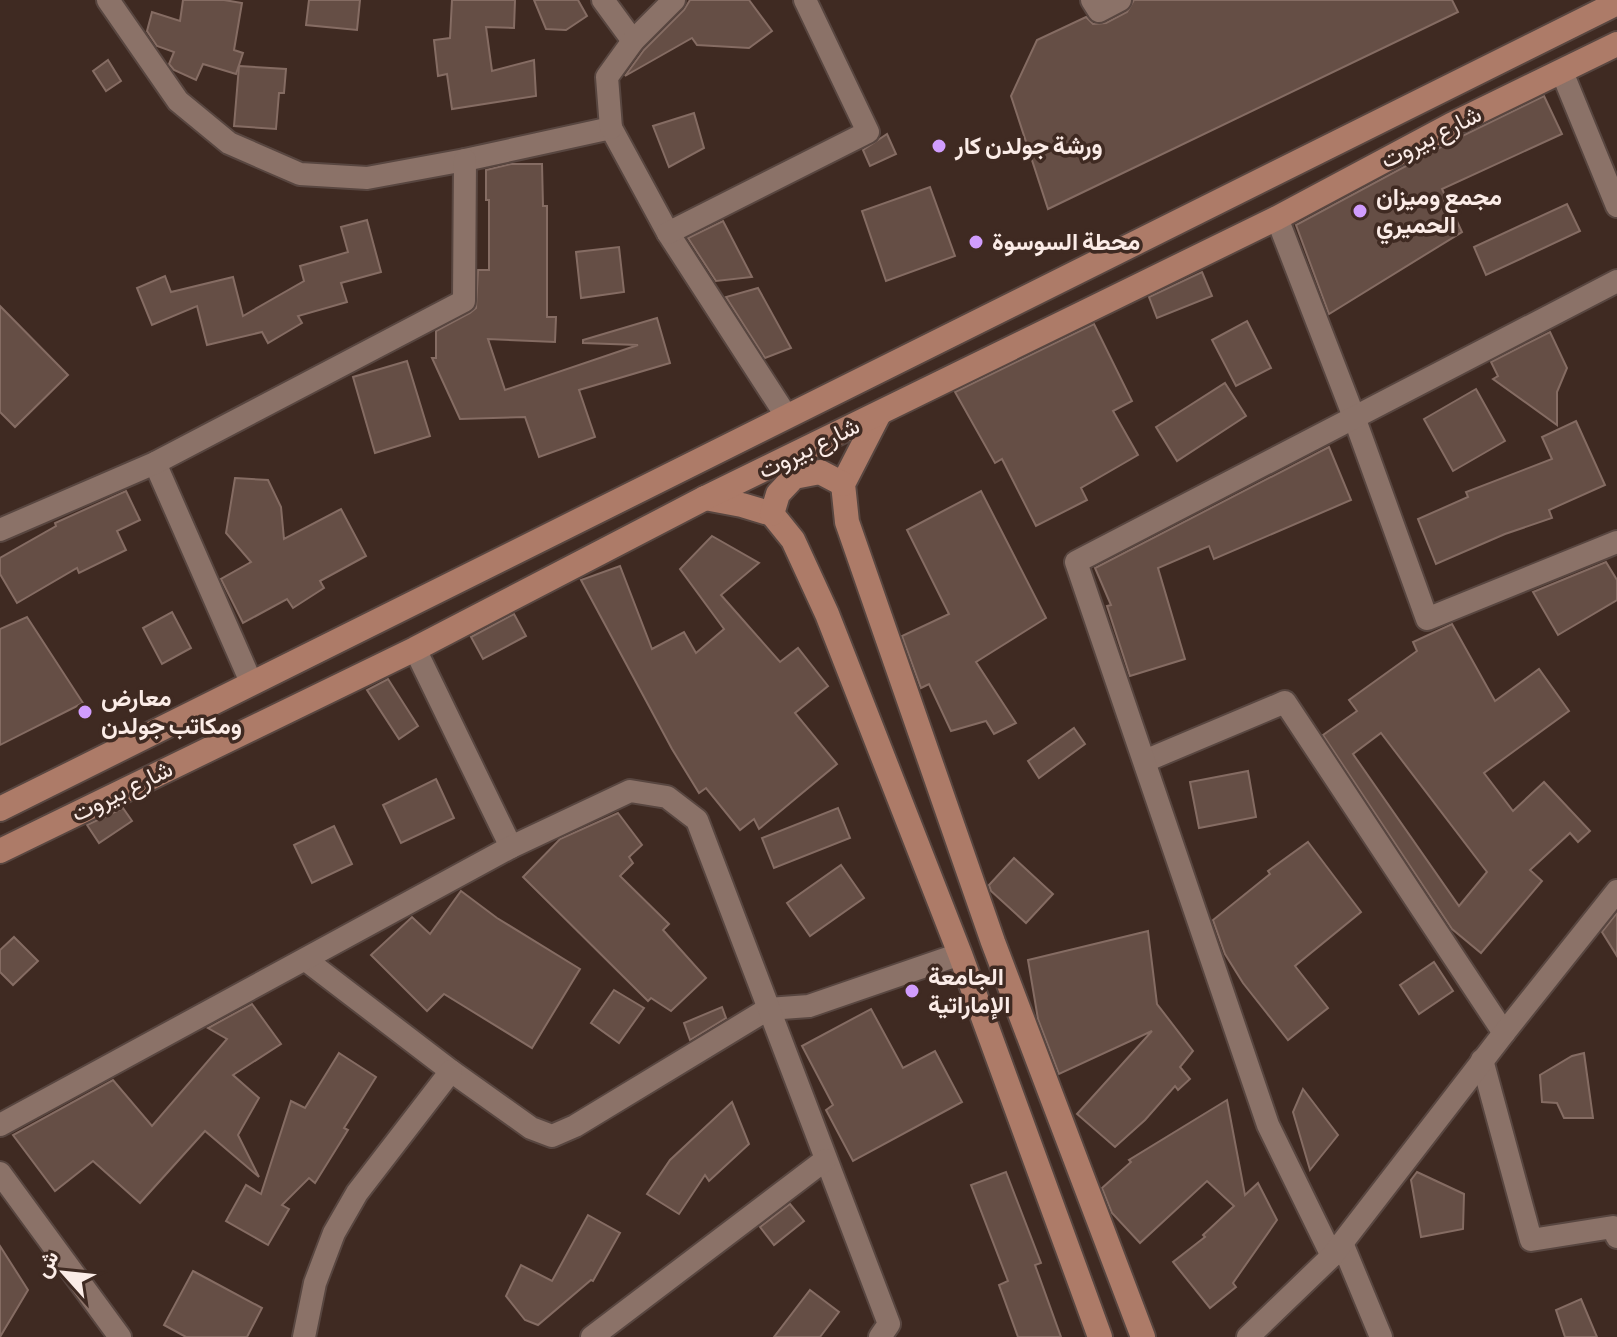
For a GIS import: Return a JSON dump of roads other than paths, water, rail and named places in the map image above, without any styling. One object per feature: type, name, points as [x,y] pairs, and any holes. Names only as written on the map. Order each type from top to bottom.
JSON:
[{"type":"main road","name":"شارع بيروت","points":[[0,809],[1617,3]]},
{"type":"main road","name":"شارع بيروت","points":[[0,851],[415,649],[705,498],[1277,218],[1451,125],[1617,44]]},
{"type":"main road","points":[[1436,93],[1451,125]]},
{"type":"main road","points":[[879,414],[843,484],[847,522],[993,942],[1143,1337]]},
{"type":"main road","points":[[772,514],[778,494],[794,477],[820,472],[843,484]]},
{"type":"main road","points":[[705,498],[772,514],[793,540],[827,614],[960,954],[1100,1337]]},
{"type":"main road","points":[[49,786],[66,818]]},
{"type":"main road","points":[[960,954],[993,942]]},
{"type":"street","points":[[108,0],[178,101],[229,143],[300,174],[367,178],[611,128]]},
{"type":"street","points":[[603,0],[633,41]]},
{"type":"street","points":[[674,0],[633,41],[607,77],[611,128],[668,233],[787,417]]},
{"type":"street","points":[[668,233],[868,132],[805,0]]},
{"type":"street","points":[[1092,0],[1099,11],[1120,0]]},
{"type":"street","points":[[1562,72],[1617,206]]},
{"type":"street","points":[[0,530],[155,463],[464,301],[465,160]]},
{"type":"street","points":[[1277,218],[1427,619],[1617,542]]},
{"type":"street","points":[[1381,1337],[1268,1125],[1076,562],[1617,281]]},
{"type":"street","points":[[155,463],[251,682]]},
{"type":"street","points":[[415,649],[511,847]]},
{"type":"street","points":[[1145,761],[1285,702],[1504,1033]]},
{"type":"street","points":[[0,1125],[511,847],[630,791],[667,797],[697,820],[889,1324],[880,1337]]},
{"type":"street","points":[[1248,1337],[1337,1250],[1482,1060],[1617,891]]},
{"type":"street","points":[[306,960],[451,1071],[531,1128],[552,1136],[575,1126],[768,1009],[809,1006],[960,954]]},
{"type":"street","points":[[1482,1060],[1531,1240],[1613,1227],[1617,1237]]},
{"type":"street","points":[[304,1337],[315,1283],[334,1233],[357,1193],[451,1071]]},
{"type":"street","points":[[592,1337],[825,1160]]},
{"type":"street","points":[[0,1173],[120,1337]]},
{"type":"place","name":"ورشة جولدن كار","points":[[939,146]]},
{"type":"place","name":"مجمع وميزان الحميري","points":[[1360,211]]},
{"type":"place","name":"محطة السوسوة","points":[[976,242]]},
{"type":"place","name":"معارض ومكاتب جولدن","points":[[85,712]]},
{"type":"place","name":"الجامعة الإماراتية","points":[[912,991]]}]
